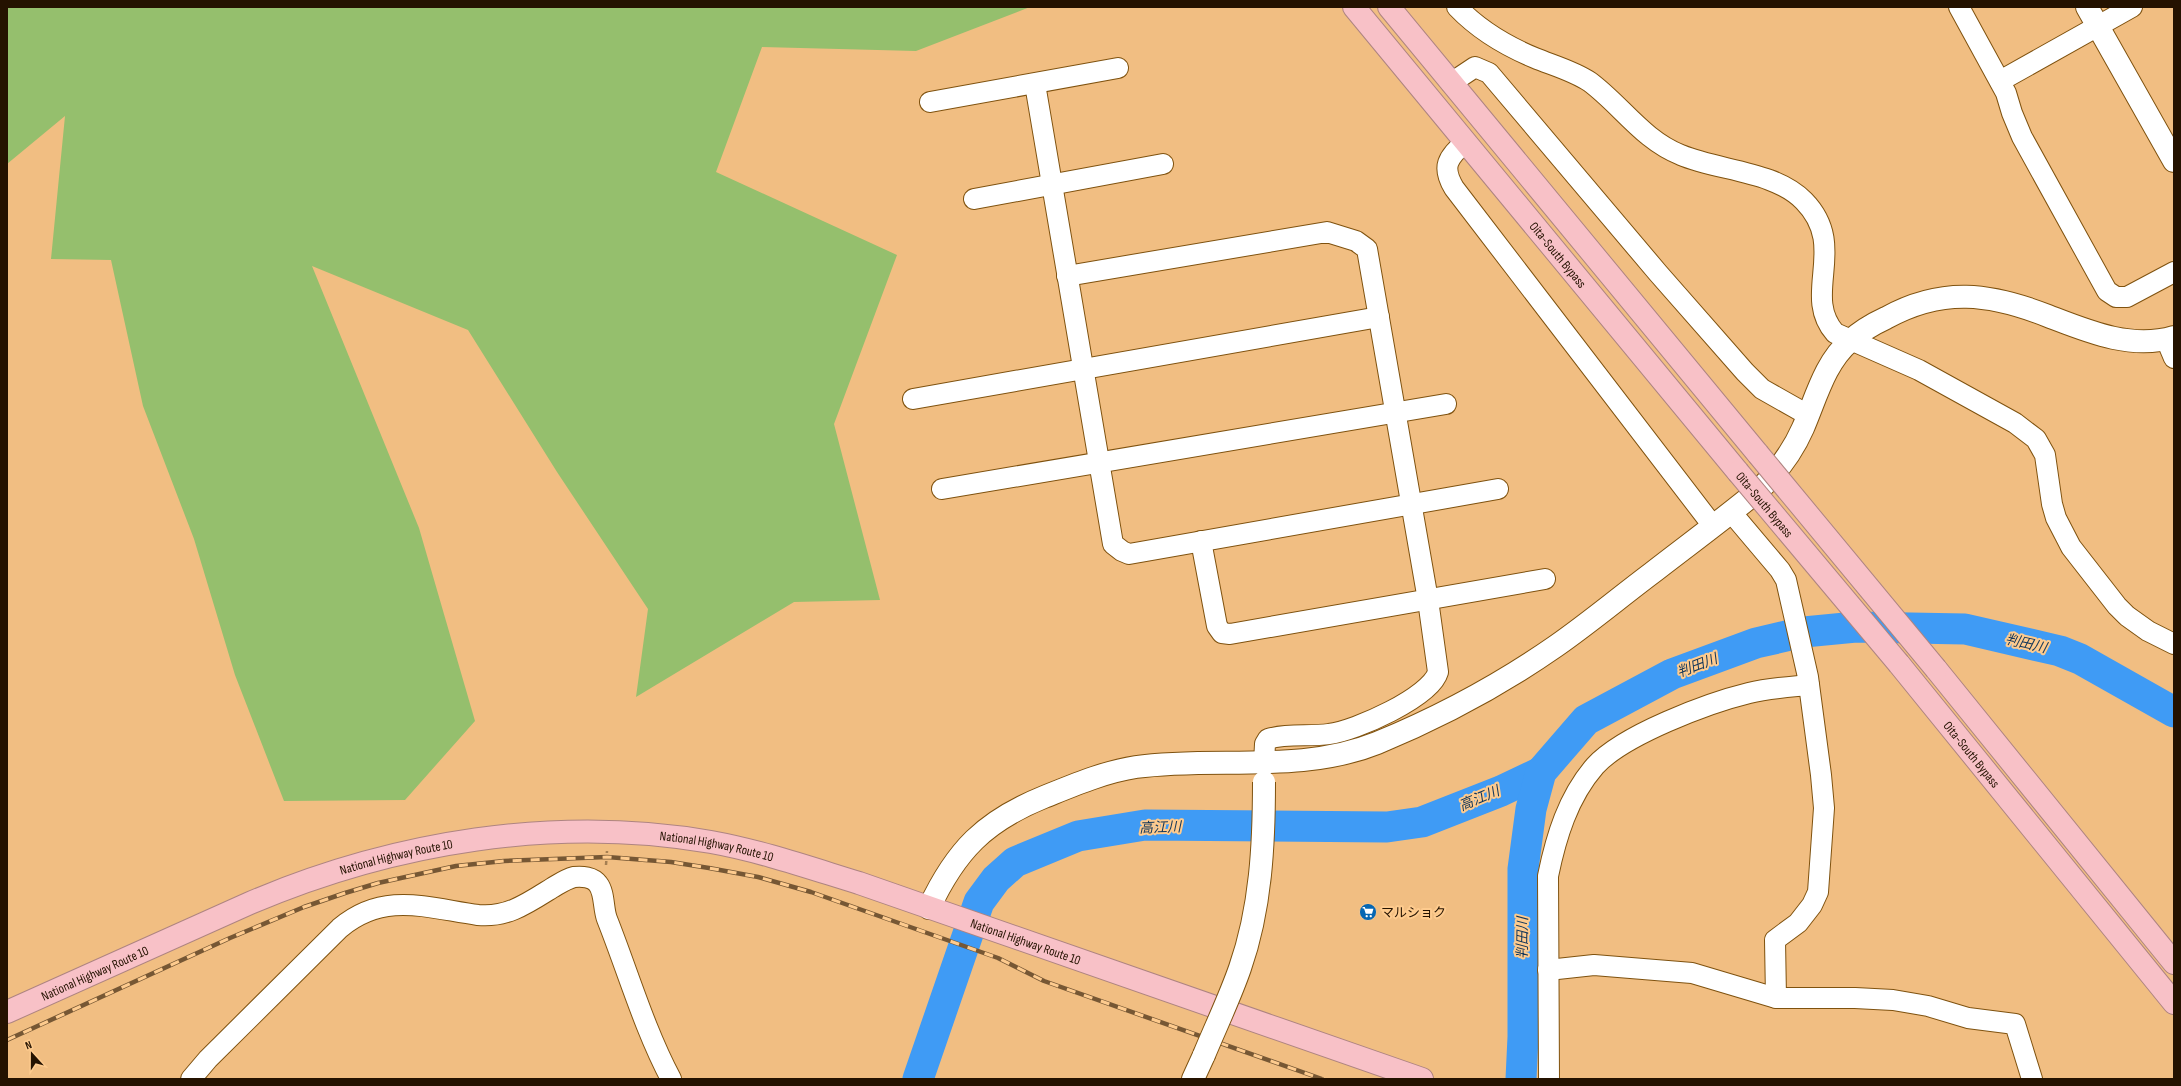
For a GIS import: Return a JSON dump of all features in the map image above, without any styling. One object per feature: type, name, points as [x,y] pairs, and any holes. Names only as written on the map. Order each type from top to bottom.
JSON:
[{"type":"highway","name":"Oita-South Bypass","points":[[1354,7],[1738,472],[1899,664],[2174,1003]]},
{"type":"highway","name":"Oita-South Bypass","points":[[1389,7],[1936,669],[2174,963]]},
{"type":"highway","name":"National Highway Route 10","points":[[7,1012],[250,903],[279,891],[341,870],[409,852],[477,840],[525,834],[608,832],[682,838],[743,849],[852,881],[1422,1079]]},
{"type":"street","points":[[1457,7],[1484,31],[1529,56],[1590,82],[1644,133],[1666,148],[1694,160],[1782,185],[1804,200],[1819,222],[1826,245],[1821,302],[1822,312],[1827,324],[1835,333],[1850,341],[1919,370],[2015,423],[2036,439],[2045,455],[2052,504],[2056,518],[2071,547],[2110,597],[2127,616],[2148,631],[2174,644]]},
{"type":"street","points":[[1959,7],[2006,93],[2022,137],[2111,295],[2120,298],[2127,297],[2174,272]]},
{"type":"street","points":[[2087,7],[2174,161]]},
{"type":"street","points":[[2000,81],[2132,7]]},
{"type":"street","points":[[1451,83],[1475,67],[1489,73],[1658,273],[1745,372],[1762,389],[1808,415]]},
{"type":"street","points":[[930,102],[1118,68]]},
{"type":"street","points":[[1035,84],[1113,544],[1129,554],[1498,489]]},
{"type":"street","points":[[1465,142],[1452,155],[1446,169],[1448,177],[1454,188],[1713,526]]},
{"type":"street","points":[[974,199],[1163,164]]},
{"type":"street","points":[[1067,276],[1327,232],[1339,234],[1356,241],[1367,249],[1428,600],[1438,665],[1436,678],[1428,688],[1386,713],[1344,731],[1323,735],[1268,739],[1264,744],[1262,858],[1252,924],[1241,967],[1193,1079]]},
{"type":"street","points":[[929,908],[945,877],[978,836],[994,822],[1024,805],[1089,780],[1124,769],[1173,764],[1264,772],[1349,753],[1398,734],[1474,697],[1557,645],[1760,489],[1779,468],[1797,441],[1835,357],[1850,341],[1874,324],[1915,304],[1960,296],[1989,298],[2014,304],[2100,335],[2171,345]]},
{"type":"street","points":[[913,399],[1379,317]]},
{"type":"street","points":[[942,489],[1446,404]]},
{"type":"street","points":[[1731,512],[1780,570],[1790,592],[1809,681],[1824,808],[1820,850],[1821,870],[1818,892],[1812,905],[1798,922],[1775,940],[1776,998]]},
{"type":"street","points":[[1201,541],[1217,626],[1222,633],[1230,634],[1545,579]]},
{"type":"street","points":[[1549,1079],[1548,876],[1555,844],[1567,812],[1579,787],[1596,765],[1619,746],[1647,731],[1716,703],[1772,688],[1809,681]]},
{"type":"street","points":[[192,1079],[208,1059],[340,928],[363,912],[380,907],[408,904],[498,916],[572,878],[589,877],[598,884],[606,915],[656,1046],[671,1079]]},
{"type":"street","points":[[1548,970],[1594,965],[1692,973],[1776,998],[1855,998],[1894,1000],[1928,1006],[1968,1018],[2016,1024],[2032,1079]]},
{"type":"path","points":[[598,884],[605,874],[608,832]]},
{"type":"green space","points":[[7,7],[1030,7],[916,51],[762,47],[716,172],[897,255],[834,424],[880,600],[794,602],[636,697],[648,609],[557,472],[468,330],[312,266],[419,528],[475,721],[405,800],[284,801],[235,675],[194,539],[143,406],[111,260],[51,259],[65,116],[7,164]]},
{"type":"waterway","name":"判田川","points":[[1521,1079],[1523,1037],[1523,869],[1531,809],[1541,772],[1586,720],[1672,674],[1756,643],[1804,632],[1856,627],[1965,629],[2060,651],[2080,659],[2174,712]]},
{"type":"waterway","name":"高江川","points":[[918,1079],[979,902],[996,879],[1015,862],[1078,836],[1145,825],[1387,827],[1422,822],[1501,791],[1541,772]]},
{"type":"railway","points":[[7,1040],[230,938],[304,907],[345,893],[378,883],[456,866],[504,861],[607,857],[671,862],[709,868],[758,877],[811,892],[998,958],[1044,981],[1322,1079]]},
{"type":"place","name":"マルショク","points":[[1368,912]]}]
